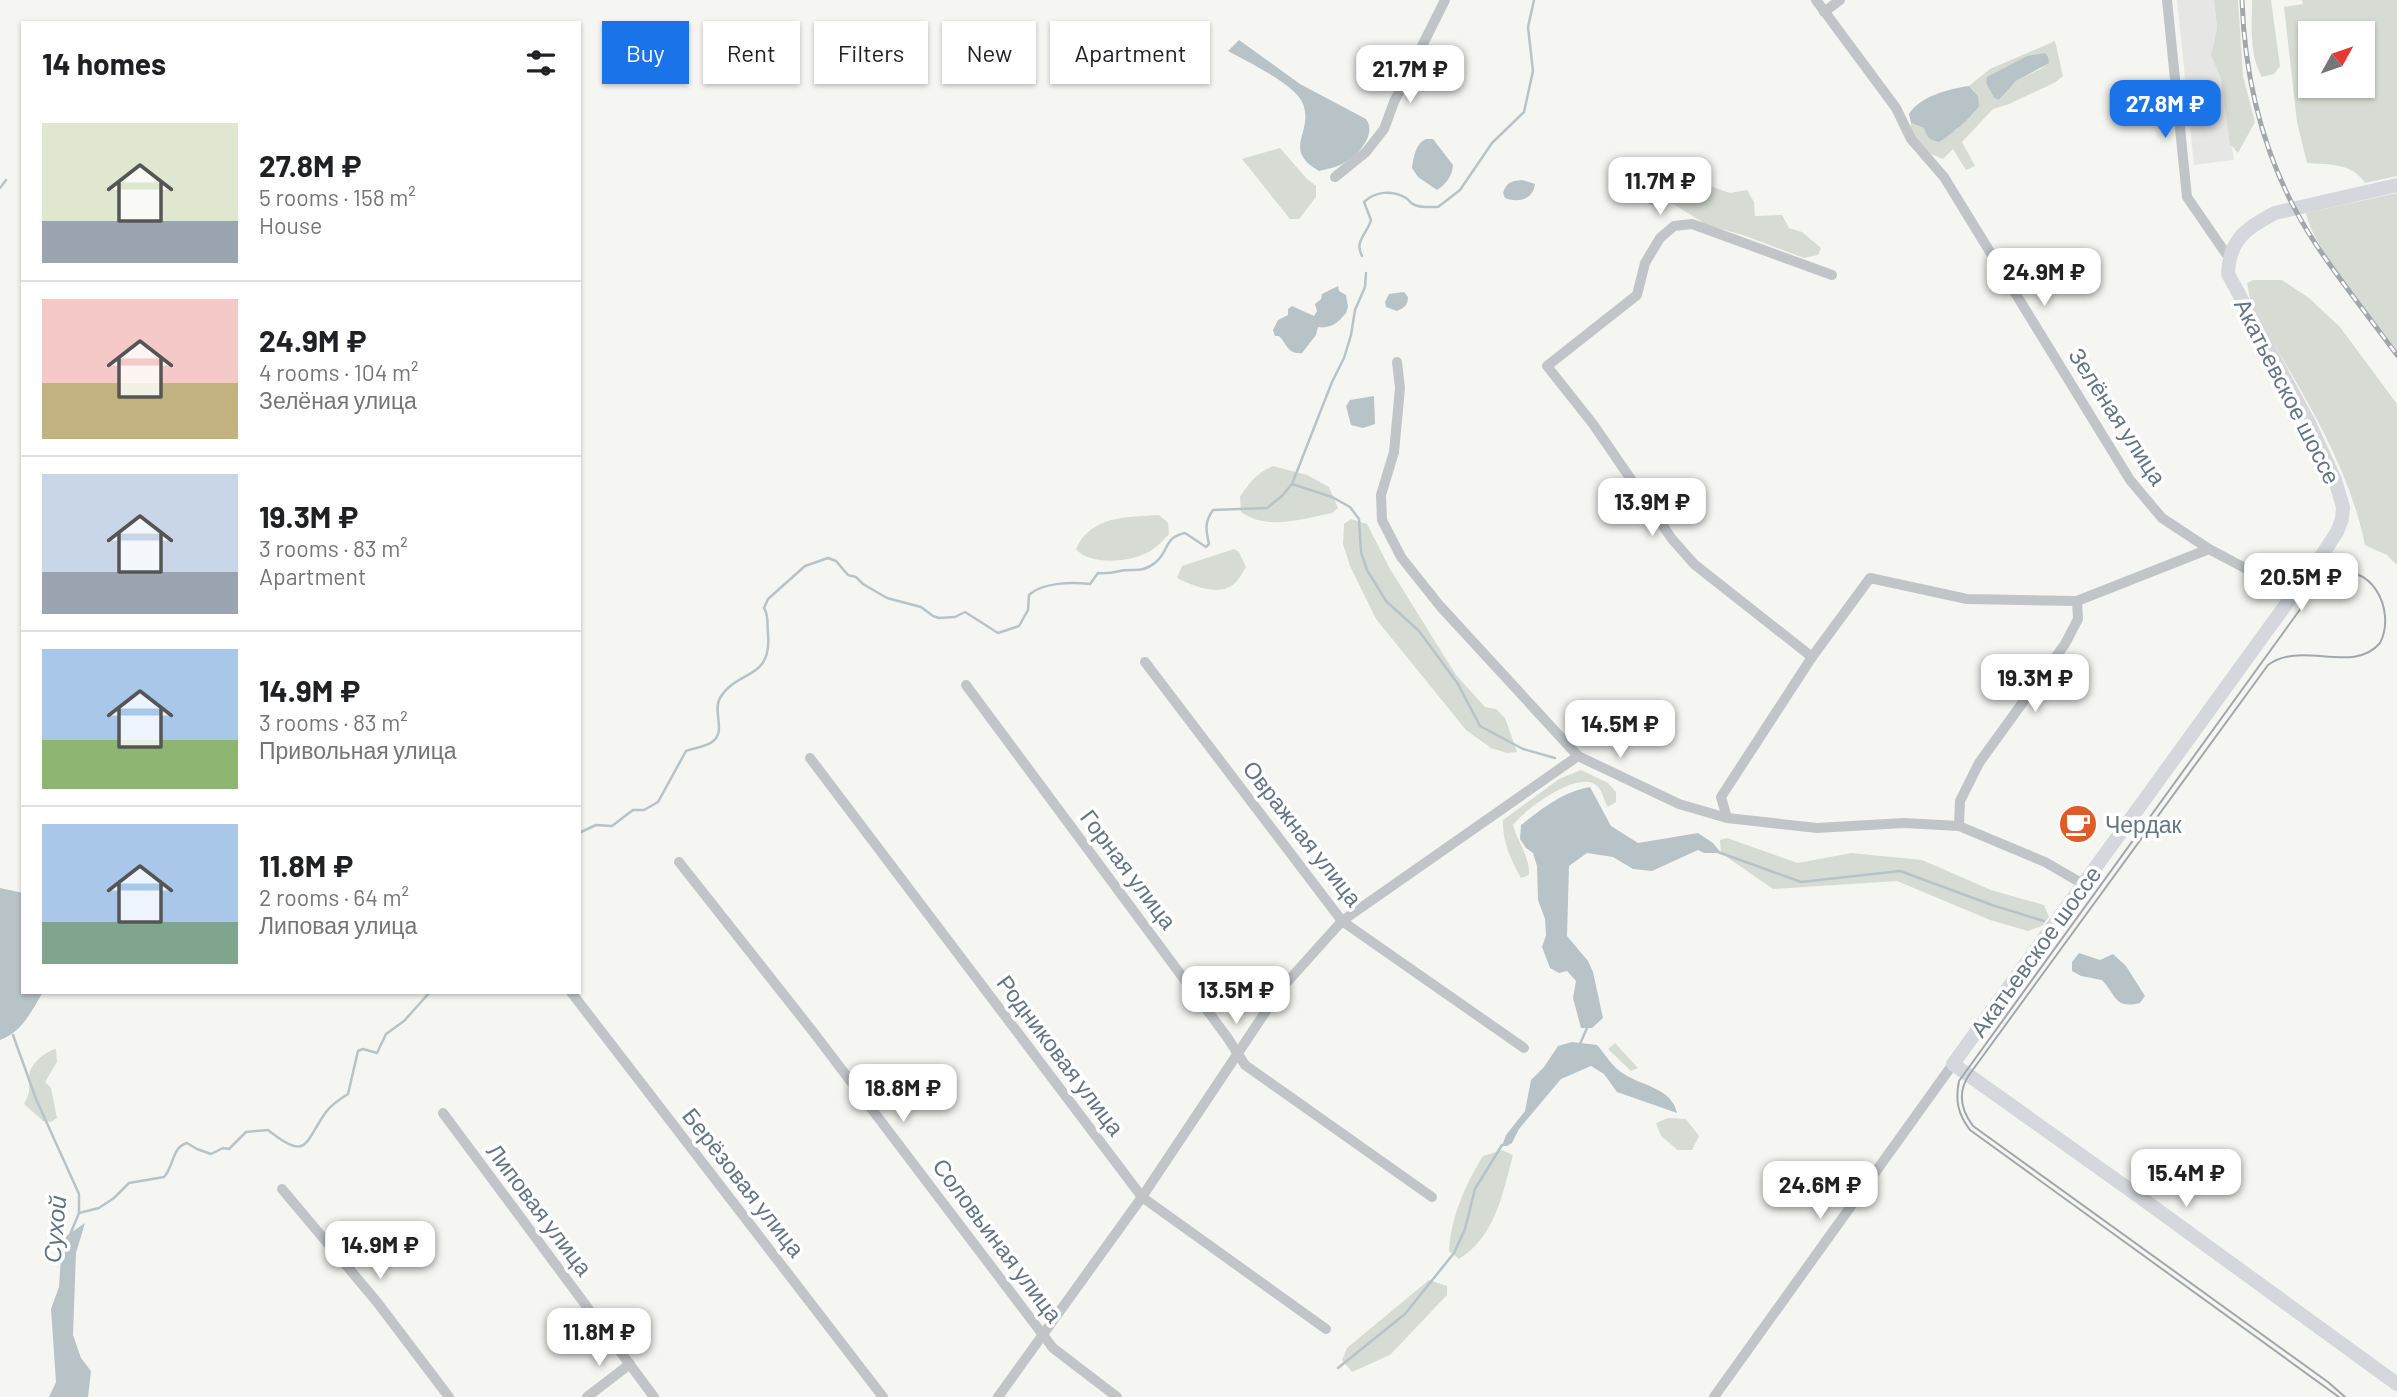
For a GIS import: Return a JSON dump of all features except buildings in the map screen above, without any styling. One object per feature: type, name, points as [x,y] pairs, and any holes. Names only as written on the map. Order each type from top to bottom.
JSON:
[{"type":"main road","points":[[2229,258],[2238,238],[2257,223],[2275,214],[2397,185]]},
{"type":"main road","name":"Акатьевское шоссе","points":[[1953,1064],[2337,532],[2343,507],[2335,481],[2308,421],[2228,274],[2229,258]]},
{"type":"main road","points":[[1953,1064],[2397,1384]]},
{"type":"street","points":[[1335,177],[1366,152],[1384,129],[1394,102],[1446,0]]},
{"type":"street","name":"Зелёная улица","points":[[1816,0],[1896,108],[1910,139],[1944,177],[2130,480],[2162,518],[2209,549],[2294,594]]},
{"type":"street","points":[[1824,12],[1840,0]]},
{"type":"street","points":[[2167,0],[2188,197],[2229,258]]},
{"type":"street","points":[[1812,657],[1694,564],[1672,539],[1593,424],[1547,366],[1637,295],[1645,263],[1660,238],[1674,226],[1692,224],[1832,275]]},
{"type":"street","points":[[1396,362],[1400,383],[1399,401],[1394,452],[1381,495],[1382,520],[1401,557],[1440,606],[1578,756],[1679,804],[1727,818],[1817,828],[1905,823],[1959,826],[2045,862],[2083,884]]},
{"type":"street","points":[[1727,818],[1721,797],[1812,657],[1870,578],[1967,599],[2077,601],[2209,549]]},
{"type":"street","points":[[1959,826],[1960,801],[1979,763],[2065,644],[2078,619],[2077,601]]},
{"type":"street","name":"Овражная улица","points":[[1145,662],[1342,921],[1524,1048]]},
{"type":"street","name":"Горная улица","points":[[966,685],[1245,1065],[1432,1197]]},
{"type":"street","points":[[998,1397],[1142,1197],[1280,990],[1342,921],[1578,756]]},
{"type":"street","name":"Родниковая улица","points":[[810,758],[1142,1197],[1326,1329]]},
{"type":"street","name":"Соловьиная улица","points":[[679,862],[814,1032],[1044,1335],[1063,1357],[1117,1397]]},
{"type":"street","name":"Берёзовая улица","points":[[573,994],[883,1397]]},
{"type":"street","name":"Акатьевское шоссе","points":[[1714,1397],[1953,1064]]},
{"type":"street","name":"Липовая улица","points":[[443,1113],[654,1397]]},
{"type":"street","points":[[282,1189],[377,1302],[449,1397]]},
{"type":"street","points":[[587,1397],[630,1364]]},
{"type":"shaded area","points":[[2177,0],[2214,0],[2217,28],[2211,55],[2221,79],[2234,160],[2194,165]]},
{"type":"shaded area","points":[[2214,0],[2238,0],[2243,76],[2255,122],[2238,153],[2230,144],[2221,79],[2211,55],[2217,28]]},
{"type":"shaded area","points":[[2252,0],[2271,0],[2280,66],[2274,74],[2262,77],[2253,49]]},
{"type":"shaded area","points":[[2302,0],[2397,0],[2397,176],[2365,183],[2346,168],[2307,163],[2297,122],[2284,7],[2303,4]]},
{"type":"shaded area","points":[[1239,40],[1300,84],[1366,119],[1369,132],[1359,151],[1348,161],[1319,171],[1308,163],[1300,148],[1305,114],[1299,96],[1281,81],[1228,51]]},
{"type":"shaded area","points":[[2055,41],[2063,76],[2056,82],[1993,109],[1962,142],[1975,166],[1966,170],[1953,149],[1943,159],[1928,153],[1910,132],[1911,123],[1924,128],[1955,131],[1975,112],[1975,92],[1969,86],[1990,69]],"holes":[[[2046,66],[2016,81],[1999,100],[1994,98],[1986,83]]]},
{"type":"shaded area","points":[[2045,53],[2049,63],[2016,81],[1999,100],[1994,98],[1986,83],[1987,77],[2027,56]]},
{"type":"shaded area","points":[[1969,86],[1978,96],[1979,106],[1960,126],[1939,142],[1929,138],[1924,128],[1911,123],[1909,114],[1920,102],[1944,91]]},
{"type":"shaded area","points":[[1426,139],[1433,139],[1453,165],[1448,180],[1437,190],[1418,177],[1412,168],[1417,147]]},
{"type":"shaded area","points":[[1280,148],[1316,186],[1316,197],[1299,219],[1290,219],[1242,159]]},
{"type":"shaded area","points":[[1522,180],[1535,184],[1531,194],[1520,200],[1505,198],[1503,193],[1508,184]]},
{"type":"shaded area","points":[[1651,183],[1668,192],[1667,200],[1661,206],[1638,200],[1645,186]]},
{"type":"shaded area","points":[[1683,186],[1710,186],[1730,193],[1747,190],[1754,202],[1755,216],[1782,215],[1789,228],[1802,232],[1821,248],[1818,255],[1804,258],[1743,235],[1707,225],[1667,200],[1668,192]]},
{"type":"shaded area","points":[[2397,193],[2397,350],[2331,264],[2311,228],[2306,213]]},
{"type":"shaded area","points":[[2253,280],[2282,280],[2309,298],[2340,327],[2397,404],[2397,565],[2387,555],[2365,545],[2346,481],[2332,450],[2251,304],[2247,283]]},
{"type":"shaded area","points":[[1338,286],[1339,291],[1346,295],[1346,313],[1334,324],[1318,327],[1316,335],[1302,353],[1291,351],[1279,336],[1275,336],[1273,330],[1278,320],[1288,315],[1288,309],[1292,306],[1314,316],[1317,311],[1315,304],[1322,294]]},
{"type":"shaded area","points":[[1404,292],[1408,297],[1404,307],[1397,311],[1386,307],[1389,294]]},
{"type":"shaded area","points":[[1374,396],[1375,424],[1363,428],[1351,425],[1346,406],[1350,400]]},
{"type":"shaded area","points":[[1273,466],[1307,475],[1329,487],[1338,508],[1332,513],[1285,522],[1262,521],[1241,512],[1240,497],[1243,492],[1258,475]]},
{"type":"shaded area","points":[[1159,515],[1168,523],[1169,534],[1154,549],[1142,555],[1108,561],[1089,558],[1076,549],[1091,530],[1101,524],[1123,518]]},
{"type":"shaded area","points":[[1351,519],[1367,524],[1390,569],[1456,675],[1485,707],[1496,709],[1505,718],[1517,752],[1507,753],[1491,748],[1466,730],[1376,619],[1350,566],[1343,544],[1344,524]]},
{"type":"shaded area","points":[[1234,549],[1239,552],[1246,567],[1230,587],[1207,589],[1177,578],[1182,566]]},
{"type":"shaded area","points":[[1581,770],[1608,783],[1616,792],[1616,802],[1608,807],[1598,787],[1590,782],[1567,786],[1540,801],[1513,825],[1529,868],[1529,875],[1521,878],[1508,850],[1503,820],[1559,779]]},
{"type":"shaded area","points":[[1590,787],[1611,826],[1638,843],[1698,833],[1713,843],[1721,853],[1704,853],[1698,850],[1652,871],[1633,869],[1613,857],[1587,853],[1569,866],[1567,936],[1588,961],[1593,972],[1603,1018],[1592,1028],[1581,1028],[1573,998],[1576,981],[1567,971],[1559,973],[1550,968],[1542,947],[1546,935],[1545,919],[1538,900],[1537,866],[1533,853],[1520,839],[1521,825],[1537,813],[1561,797]]},
{"type":"shaded area","points":[[1727,838],[1798,863],[1851,853],[1922,860],[1991,890],[2044,905],[2049,917],[2042,926],[2028,931],[1990,920],[1897,881],[1773,889],[1721,853],[1720,840]]},
{"type":"shaded area","points":[[0,888],[21,893],[21,994],[42,994],[20,1027],[0,1040]]},
{"type":"shaded area","points":[[2079,953],[2100,960],[2113,954],[2126,966],[2145,996],[2140,1003],[2121,1003],[2102,980],[2081,976],[2072,971],[2072,962]]},
{"type":"shaded area","points":[[1572,1042],[1597,1045],[1620,1071],[1669,1098],[1677,1113],[1617,1092],[1604,1074],[1591,1066],[1561,1079],[1519,1129],[1512,1143],[1502,1146],[1506,1135],[1525,1111],[1531,1080],[1558,1046]]},
{"type":"shaded area","points":[[1615,1043],[1638,1068],[1631,1071],[1608,1049]]},
{"type":"shaded area","points":[[56,1049],[57,1062],[45,1082],[51,1088],[57,1118],[51,1122],[43,1121],[24,1104],[29,1094],[32,1067],[44,1054]]},
{"type":"shaded area","points":[[1668,1118],[1686,1119],[1699,1136],[1692,1150],[1678,1150],[1661,1136],[1656,1123]]},
{"type":"shaded area","points":[[1502,1150],[1513,1155],[1496,1213],[1481,1239],[1459,1259],[1449,1251],[1460,1202],[1483,1156]]},
{"type":"shaded area","points":[[85,1223],[76,1253],[73,1335],[81,1358],[91,1371],[88,1397],[49,1397],[56,1382],[51,1309],[59,1287],[62,1239]]},
{"type":"shaded area","points":[[1429,1280],[1447,1286],[1447,1295],[1390,1355],[1352,1372],[1342,1360],[1347,1348]]},
{"type":"waterway","points":[[1362,256],[1359,246],[1371,220],[1364,202],[1378,194],[1389,193],[1401,195],[1418,206],[1438,207],[1460,190],[1492,143],[1524,112],[1533,71],[1528,27],[1534,0]]},
{"type":"waterway","points":[[0,188],[6,180]]},
{"type":"waterway","points":[[581,832],[596,825],[612,826],[633,810],[644,810],[658,802],[686,751],[706,745],[716,738],[720,698],[735,682],[752,673],[765,660],[768,634],[764,608],[768,599],[805,566],[828,558],[836,561],[848,575],[856,577],[887,598],[921,607],[939,618],[955,617],[965,612],[998,633],[1019,626],[1028,610],[1029,595],[1035,591],[1058,584],[1090,584],[1098,573],[1146,568],[1160,558],[1173,538],[1185,533],[1206,547],[1209,544],[1207,523],[1213,510],[1267,508],[1292,484],[1344,358],[1355,310],[1365,287],[1366,273]]},
{"type":"waterway","points":[[1292,484],[1332,497],[1350,507],[1359,519],[1361,552],[1367,570],[1386,601],[1419,631],[1458,684],[1480,726],[1523,749],[1555,758]]},
{"type":"waterway","points":[[1718,852],[1801,882],[1900,871],[2044,921]]},
{"type":"waterway","points":[[79,1213],[99,1208],[129,1183],[164,1177],[178,1148],[187,1143],[211,1154],[223,1148],[229,1149],[246,1132],[268,1130],[291,1145],[304,1145],[328,1109],[348,1094],[358,1051],[363,1049],[377,1053],[386,1034],[404,1021],[428,994]]},
{"type":"waterway","points":[[1580,1044],[1587,1028]]},
{"type":"waterway","name":"Сухой","points":[[13,1035],[36,1099],[79,1194],[79,1213],[69,1237]]},
{"type":"waterway","points":[[1338,1368],[1405,1314],[1454,1253],[1465,1229],[1475,1189],[1502,1145]]},
{"type":"tram line","points":[[2339,1397],[1970,1130],[1960,1113],[1957,1095],[1959,1081],[2317,586],[2330,576],[2344,572],[2357,574],[2376,590],[2385,616],[2380,643],[2369,652],[2356,656],[2296,656],[2281,658],[2268,665],[1969,1075],[1963,1088],[1962,1101],[1973,1126],[2328,1382],[2345,1397]]},
{"type":"railway","points":[[2242,0],[2254,95],[2272,157],[2284,186],[2315,243],[2397,355]]},
{"type":"place","name":"Чердак","points":[[2078,824]]}]
